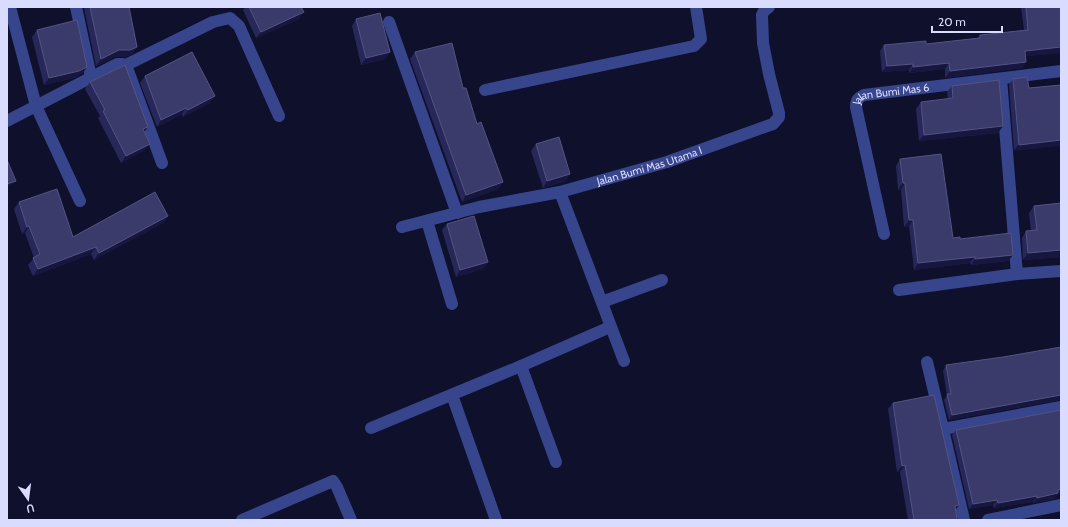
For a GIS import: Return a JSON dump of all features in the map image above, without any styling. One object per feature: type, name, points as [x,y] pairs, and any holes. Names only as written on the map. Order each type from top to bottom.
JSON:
[{"type":"street","points":[[10,7],[12,33],[36,106],[80,200]]},
{"type":"street","points":[[76,7],[91,77]]},
{"type":"street","points":[[485,90],[694,46],[698,44],[701,39],[696,7]]},
{"type":"street","name":"Jalan Bumi Mas Utama I","points":[[402,227],[479,207],[560,192],[667,162],[773,124],[779,117],[779,112],[769,74],[762,21],[764,11],[769,7]]},
{"type":"street","points":[[7,120],[117,64],[126,65],[213,22],[230,18],[239,26],[279,116]]},
{"type":"street","points":[[389,22],[457,213]]},
{"type":"street","points":[[126,65],[162,163]]},
{"type":"street","name":"Jalan Bumi Mas 6","points":[[884,234],[856,107],[857,100],[864,95],[1061,71]]},
{"type":"street","points":[[1001,79],[1017,274]]},
{"type":"street","points":[[560,192],[602,302],[610,328],[624,361]]},
{"type":"street","points":[[427,221],[452,304]]},
{"type":"street","points":[[899,290],[1017,274],[1061,271]]},
{"type":"street","points":[[602,302],[662,280]]},
{"type":"street","points":[[372,428],[610,328]]},
{"type":"street","points":[[927,362],[964,520]]},
{"type":"street","points":[[521,366],[556,462]]},
{"type":"street","points":[[452,395],[496,520]]},
{"type":"street","points":[[943,429],[1061,406]]},
{"type":"street","points":[[242,520],[332,481],[337,487],[351,520]]},
{"type":"street","points":[[988,520],[1061,505]]},
{"type":"building","points":[[90,7],[129,7],[137,47],[130,50],[119,50],[101,59]]},
{"type":"building","points":[[249,7],[301,7],[304,12],[261,32]]},
{"type":"building","points":[[1026,7],[1061,7],[1061,47],[1025,51],[1026,62],[950,71],[949,63],[913,67],[913,64],[887,66],[884,45],[926,41],[926,44],[980,38],[980,35],[1028,30]]},
{"type":"building","points":[[380,13],[390,52],[366,58],[356,19]]},
{"type":"building","points":[[77,20],[87,67],[79,71],[49,78],[37,30]]},
{"type":"building","points":[[452,43],[463,88],[466,88],[477,124],[481,122],[503,182],[466,195],[415,52]]},
{"type":"building","points":[[192,52],[215,96],[188,110],[186,108],[161,120],[145,76]]},
{"type":"building","points":[[125,65],[148,127],[143,129],[150,144],[126,156],[103,111],[105,110],[90,82]]},
{"type":"building","points":[[1027,77],[1029,88],[1061,85],[1061,140],[1019,145],[1013,79]]},
{"type":"building","points":[[999,80],[1003,126],[924,135],[921,102],[953,98],[952,86]]},
{"type":"building","points":[[559,137],[570,174],[547,181],[536,144]]},
{"type":"building","points":[[941,154],[953,238],[960,237],[960,239],[1011,233],[1013,255],[918,263],[913,220],[909,220],[905,183],[903,183],[900,159]]},
{"type":"building","points":[[7,160],[16,181],[7,184]]},
{"type":"building","points":[[57,189],[73,237],[155,192],[168,216],[99,253],[96,247],[38,269],[33,258],[40,254],[29,226],[27,227],[19,202]]},
{"type":"building","points":[[1061,203],[1061,250],[1028,253],[1026,231],[1037,230],[1034,206]]},
{"type":"building","points":[[474,216],[488,262],[460,270],[447,224]]},
{"type":"building","points":[[1061,347],[1061,395],[952,415],[947,394],[951,394],[946,365]]},
{"type":"building","points":[[934,395],[959,505],[955,506],[957,520],[914,520],[905,465],[902,466],[893,403]]},
{"type":"building","points":[[1061,410],[1061,489],[1058,490],[1058,493],[1037,498],[1037,496],[998,503],[997,500],[973,504],[956,430]]}]
